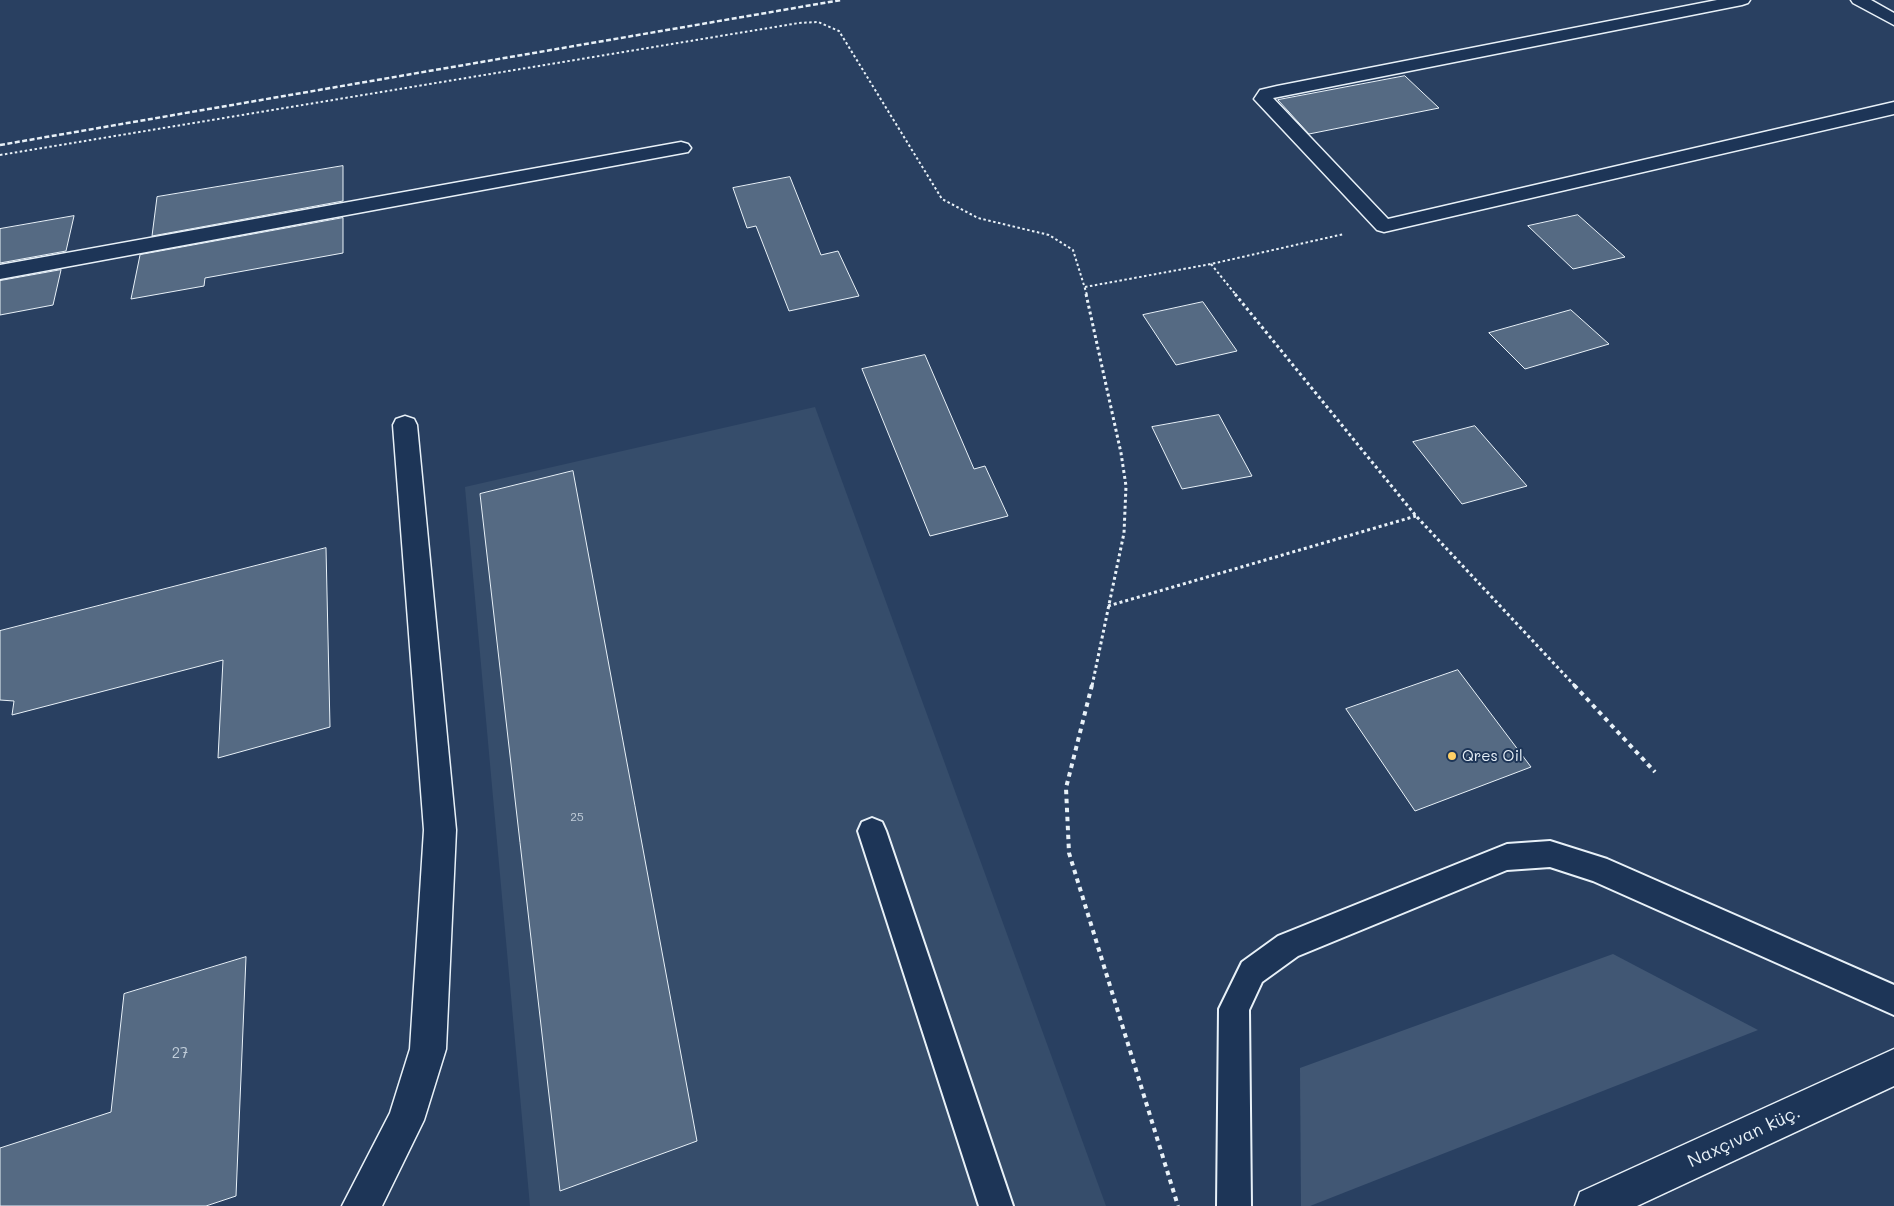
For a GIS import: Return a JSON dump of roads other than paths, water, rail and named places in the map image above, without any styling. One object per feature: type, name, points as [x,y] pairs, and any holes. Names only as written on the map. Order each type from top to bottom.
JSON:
[{"type":"street","points":[[1742,0],[1266,94],[1263,99],[1384,226],[1894,108]]},
{"type":"street","points":[[1859,0],[1894,20]]},
{"type":"street","points":[[0,272],[681,148]]},
{"type":"street","points":[[361,1206],[406,1120],[428,1050],[440,830],[405,426]]},
{"type":"street","name":"Naxçıvan küç.","points":[[1594,1206],[1894,1067]]},
{"type":"lane","points":[[872,831],[996,1206]]},
{"type":"lane","points":[[1234,1206],[1234,1009],[1252,972],[1288,946],[1507,858],[1550,854],[1597,868],[1894,1000]]},
{"type":"railway","points":[[0,145],[841,0]]},
{"type":"place","name":"Qres Oil","points":[[1452,756]]}]
